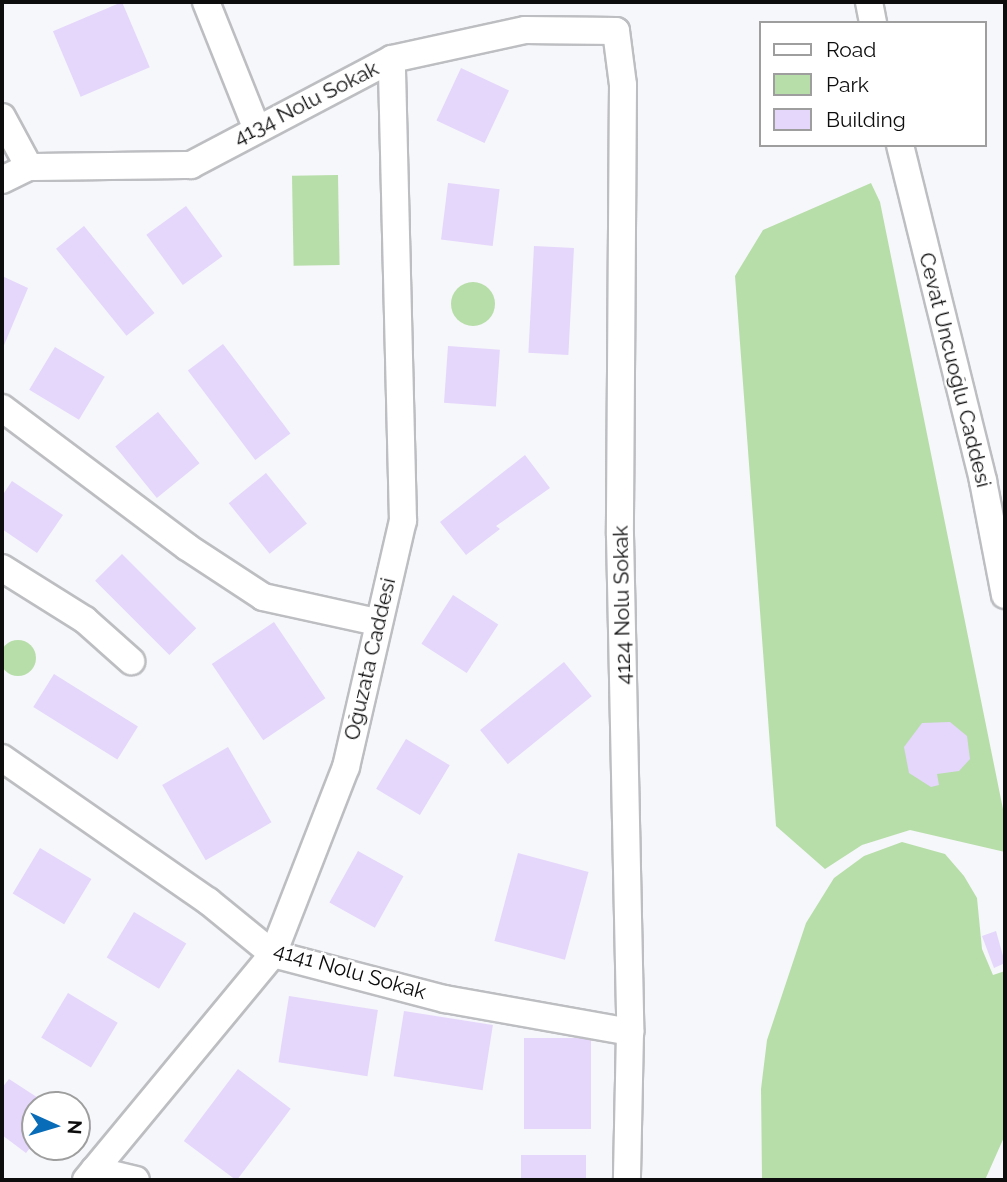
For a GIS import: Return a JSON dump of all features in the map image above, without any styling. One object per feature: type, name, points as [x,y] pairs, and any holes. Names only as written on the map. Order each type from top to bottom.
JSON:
[{"type":"street","points":[[206,2],[256,127]]},
{"type":"street","points":[[869,2],[873,21]]},
{"type":"street","name":"4134 Nolu Sokak","points":[[2,180],[29,167],[191,165],[256,127],[392,59],[525,30],[616,31]]},
{"type":"street","name":"4124 Nolu Sokak","points":[[616,31],[623,85],[621,535],[630,1032],[627,1180]]},
{"type":"street","name":"Oğuzata Caddesi","points":[[90,1175],[273,954],[346,767],[377,622],[403,521],[392,59]]},
{"type":"street","points":[[2,117],[29,167]]},
{"type":"street","name":"Cevat Uncuoğlu Caddesi","points":[[900,147],[983,481],[1005,595]]},
{"type":"street","points":[[2,408],[187,547],[263,597],[377,622]]},
{"type":"street","points":[[2,568],[85,620],[131,661]]},
{"type":"street","name":"4141 Nolu Sokak","points":[[2,758],[208,901],[273,954],[445,999],[630,1032]]},
{"type":"street","points":[[90,1175],[136,1180]]},
{"type":"green space","points":[[338,175],[340,265],[294,266],[292,176]]},
{"type":"green space","points":[[871,183],[880,202],[1005,819],[1005,852],[910,830],[862,845],[825,869],[776,826],[735,276],[763,230]]},
{"type":"green space","points":[[473,282],[482,283],[489,288],[494,295],[494,313],[489,320],[482,325],[473,326],[464,325],[457,320],[452,313],[451,304],[452,295],[457,288],[464,283]]},
{"type":"green space","points":[[18,640],[31,645],[36,658],[31,671],[18,676],[5,671],[0,658],[5,645]]},
{"type":"green space","points":[[902,842],[945,854],[964,876],[977,898],[982,949],[993,975],[1005,971],[1005,1135],[985,1180],[762,1180],[761,1089],[767,1040],[806,923],[834,878],[864,856]]},
{"type":"building","points":[[122,2],[150,67],[81,97],[53,31]]},
{"type":"building","points":[[461,68],[509,90],[485,143],[436,121]]},
{"type":"building","points":[[448,183],[500,189],[493,246],[441,240]]},
{"type":"building","points":[[186,206],[222,256],[183,285],[146,235]]},
{"type":"building","points":[[84,226],[154,313],[127,336],[56,249]]},
{"type":"building","points":[[534,246],[574,248],[568,355],[528,353]]},
{"type":"building","points":[[2,276],[28,288],[2,350]]},
{"type":"building","points":[[223,344],[290,433],[255,460],[188,370]]},
{"type":"building","points":[[448,346],[500,350],[496,406],[444,403]]},
{"type":"building","points":[[55,347],[105,377],[79,420],[29,390]]},
{"type":"building","points":[[158,412],[200,463],[157,498],[115,447]]},
{"type":"building","points":[[525,455],[550,488],[496,526],[500,529],[466,555],[440,522]]},
{"type":"building","points":[[266,473],[307,524],[270,554],[229,503]]},
{"type":"building","points":[[12,481],[63,515],[37,553],[2,529],[2,496]]},
{"type":"building","points":[[122,554],[196,628],[169,655],[95,581]]},
{"type":"building","points":[[453,595],[498,624],[467,673],[421,644]]},
{"type":"building","points":[[274,622],[325,698],[263,740],[212,664]]},
{"type":"building","points":[[564,662],[592,696],[508,764],[480,730]]},
{"type":"building","points":[[54,674],[138,726],[117,760],[33,707]]},
{"type":"building","points":[[950,722],[967,736],[970,759],[959,771],[937,774],[939,785],[931,787],[909,773],[904,747],[922,723]]},
{"type":"building","points":[[406,739],[450,765],[420,815],[376,789]]},
{"type":"building","points":[[228,747],[272,822],[206,860],[162,785]]},
{"type":"building","points":[[40,848],[91,879],[64,924],[13,893]]},
{"type":"building","points":[[358,851],[403,876],[375,928],[329,903]]},
{"type":"building","points":[[518,853],[589,872],[565,960],[494,941]]},
{"type":"building","points":[[134,912],[186,943],[159,989],[107,957]]},
{"type":"building","points":[[996,931],[1005,963],[994,968],[982,936]]},
{"type":"building","points":[[68,993],[118,1023],[91,1067],[41,1038]]},
{"type":"building","points":[[289,996],[378,1010],[367,1076],[279,1062]]},
{"type":"building","points":[[404,1011],[493,1025],[483,1090],[394,1076]]},
{"type":"building","points":[[524,1038],[591,1038],[591,1129],[524,1129]]},
{"type":"building","points":[[238,1069],[291,1109],[237,1180],[184,1141]]},
{"type":"building","points":[[9,1079],[27,1091],[21,1091],[21,1149],[2,1135],[2,1088]]},
{"type":"building","points":[[521,1155],[586,1155],[586,1180],[521,1180]]}]
